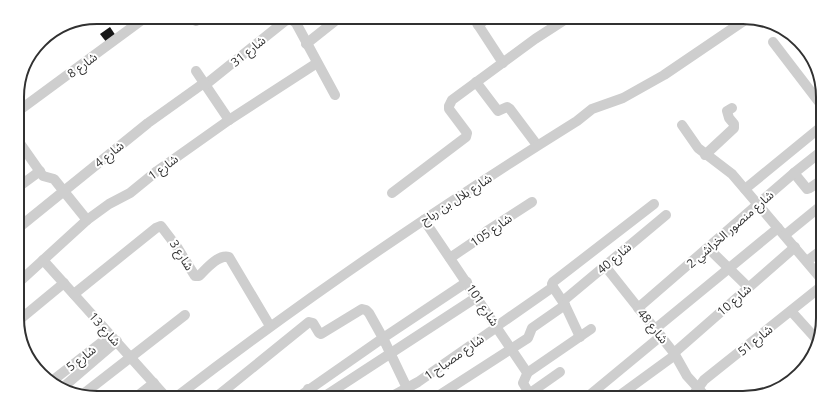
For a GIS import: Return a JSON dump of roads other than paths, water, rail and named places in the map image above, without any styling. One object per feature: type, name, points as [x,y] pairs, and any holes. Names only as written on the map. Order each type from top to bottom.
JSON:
[{"type":"street","name":"شارع 8","points":[[24,107],[136,24]]},
{"type":"street","name":"شارع 31","points":[[205,84],[281,24]]},
{"type":"street","name":"شارع 31","points":[[296,24],[306,44]]},
{"type":"street","points":[[331,24],[306,44],[335,95]]},
{"type":"street","points":[[478,24],[503,63]]},
{"type":"street","points":[[392,193],[466,137],[467,133],[451,112],[449,106],[452,100],[535,39],[558,24]]},
{"type":"street","name":"شارع بلال بن رباح","points":[[184,391],[270,326],[424,220],[537,145],[577,121],[592,109],[623,98],[664,75],[739,24]]},
{"type":"street","points":[[773,42],[816,98]]},
{"type":"street","name":"شارع 1","points":[[24,277],[88,220],[109,204],[130,193],[157,171],[229,120],[317,63]]},
{"type":"street","points":[[196,71],[229,120]]},
{"type":"street","points":[[476,82],[498,111],[507,107],[510,109],[537,145]]},
{"type":"street","name":"شارع 4","points":[[24,224],[148,123],[205,84]]},
{"type":"street","points":[[705,155],[734,128],[734,124],[727,114],[732,108]]},
{"type":"street","points":[[682,125],[694,143],[705,155],[732,174],[816,272]]},
{"type":"street","points":[[746,190],[816,131]]},
{"type":"street","points":[[24,149],[44,177],[54,178],[88,220]]},
{"type":"street","name":"شارع منصور الخراشي 2","points":[[638,308],[816,155]]},
{"type":"street","points":[[24,183],[40,172]]},
{"type":"street","points":[[794,173],[807,189],[816,184]]},
{"type":"street","name":"شارع 105","points":[[450,258],[487,231],[532,202]]},
{"type":"street","name":"شارع مصباح 1","points":[[402,391],[430,374],[553,287],[553,282],[654,204]]},
{"type":"street","points":[[594,391],[729,268],[816,208]]},
{"type":"street","name":"شارع 40","points":[[446,391],[528,338],[532,328],[564,303],[604,266],[666,215]]},
{"type":"street","name":"شارع 101","points":[[424,220],[527,373],[523,383],[525,391]]},
{"type":"street","name":"شارع 3","points":[[74,294],[156,228],[161,226],[178,247],[195,276],[199,276],[218,259],[225,256],[229,257],[270,326]]},
{"type":"street","name":"شارع 10","points":[[625,391],[675,354],[794,247]]},
{"type":"street","points":[[708,248],[748,287]]},
{"type":"street","points":[[807,261],[816,254]]},
{"type":"street","name":"شارع 13","points":[[43,260],[161,391]]},
{"type":"street","name":"شارع 48","points":[[604,266],[675,354],[683,371],[701,391]]},
{"type":"street","points":[[306,391],[467,282]]},
{"type":"street","points":[[24,316],[64,283]]},
{"type":"street","points":[[553,287],[564,303],[580,337]]},
{"type":"street","name":"شارع 51","points":[[696,391],[704,380],[791,311],[816,294]]},
{"type":"street","points":[[333,391],[477,297]]},
{"type":"street","points":[[224,391],[309,322],[313,323],[321,334],[362,309],[369,313],[407,388]]},
{"type":"street","points":[[791,311],[813,336]]},
{"type":"street","points":[[87,390],[185,315]]},
{"type":"street","points":[[527,373],[591,329]]},
{"type":"street","points":[[66,384],[114,338]]},
{"type":"street","name":"شارع 5","points":[[56,378],[114,338]]},
{"type":"street","points":[[533,391],[560,372]]},
{"type":"street","points":[[144,391],[154,383]]}]
